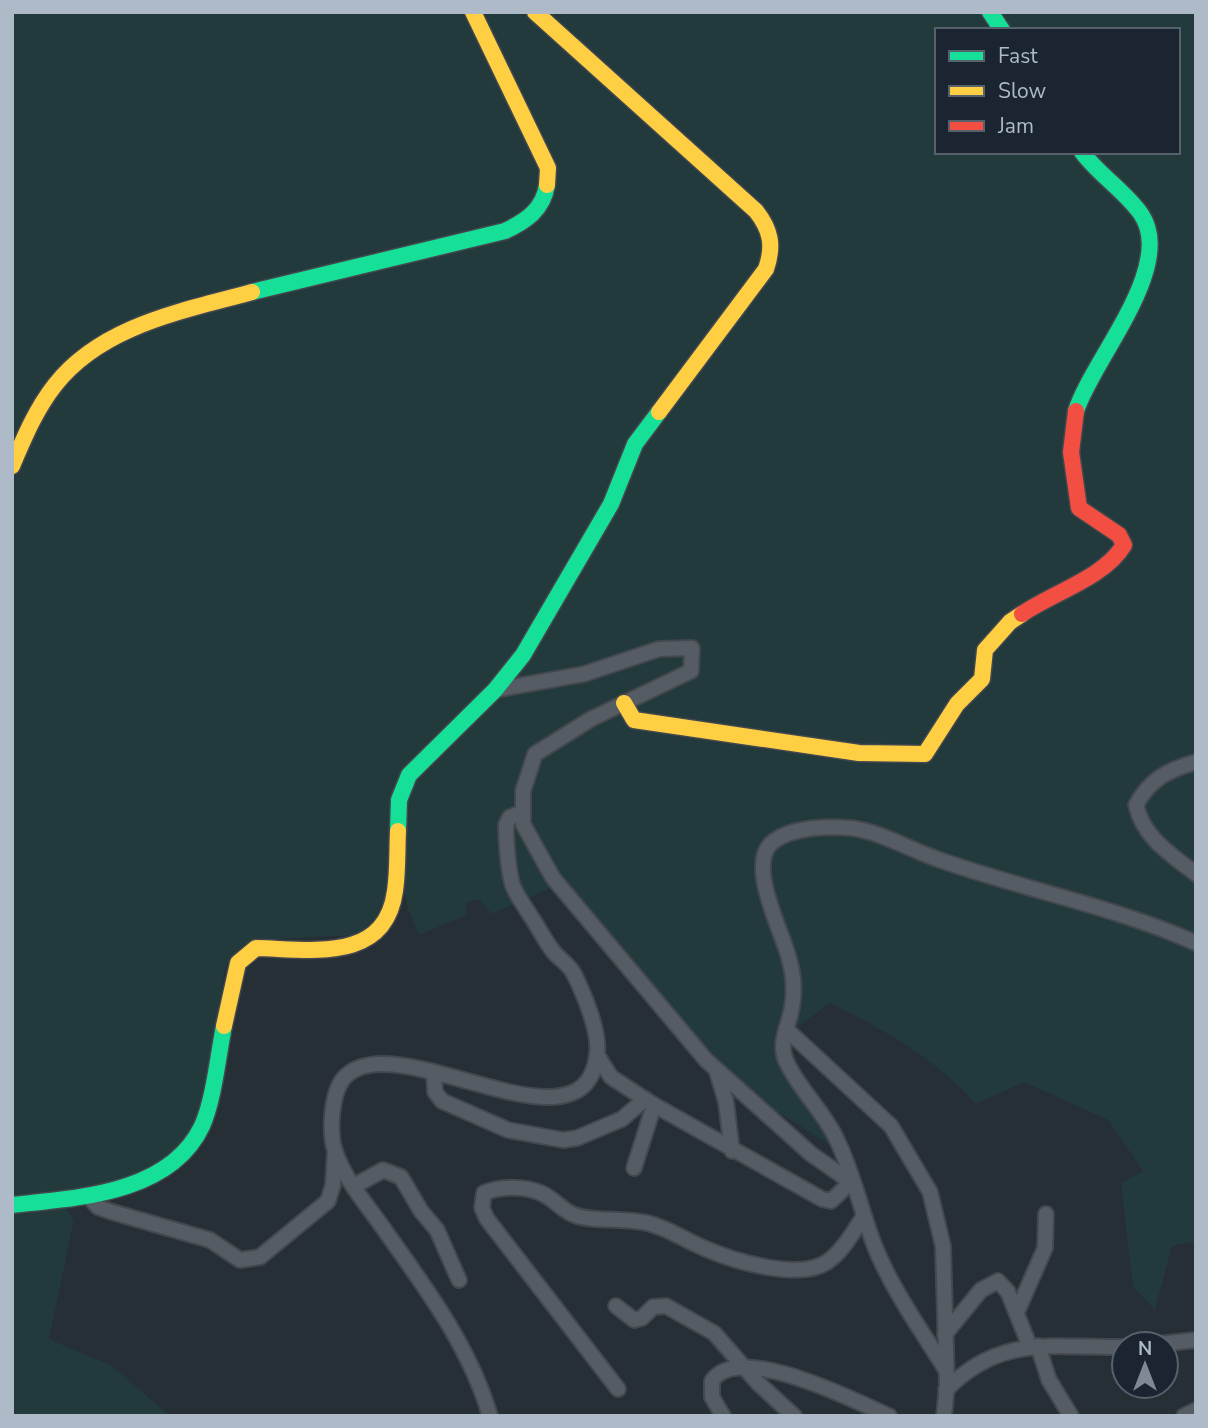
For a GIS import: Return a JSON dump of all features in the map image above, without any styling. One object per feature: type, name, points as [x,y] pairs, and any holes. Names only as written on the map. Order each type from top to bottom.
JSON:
[{"type":"street","points":[[12,466],[28,428],[53,386],[76,362],[109,339],[147,323],[317,272],[505,231],[521,225],[541,209],[548,184],[543,155],[473,12]]},
{"type":"street","points":[[12,1205],[88,1196],[148,1178],[170,1164],[200,1134],[238,963],[256,948],[341,949],[355,945],[382,927],[395,893],[397,824],[402,788],[409,775],[495,690],[523,655],[611,504],[635,444],[766,270],[772,254],[772,238],[766,222],[535,12]]},
{"type":"street","points":[[990,12],[1001,28]]},
{"type":"street","points":[[624,703],[634,720],[859,753],[925,754],[957,704],[982,679],[985,650],[1010,622],[1048,596],[1097,573],[1115,559],[1124,545],[1119,535],[1080,508],[1069,464],[1074,417],[1098,359],[1135,299],[1152,252],[1146,220],[1092,167],[1083,154]]},
{"type":"street","points":[[495,690],[584,674],[659,649],[692,649],[691,671],[591,719],[535,754],[523,791],[523,824],[552,878],[717,1070],[811,1154],[851,1182]]},
{"type":"street","points":[[1196,762],[1172,769],[1147,786],[1136,805],[1140,824],[1166,851],[1196,874]]},
{"type":"street","points":[[523,812],[510,817],[506,825],[512,883],[548,944],[574,974],[594,1020],[597,1055],[611,1077],[732,1151],[822,1199],[831,1201],[851,1182]]},
{"type":"street","points":[[946,1370],[894,1289],[835,1136],[785,1062],[783,1047],[792,1006],[793,976],[769,902],[762,858],[771,842],[793,832],[850,828],[877,834],[940,860],[1157,925],[1196,943]]},
{"type":"street","points":[[786,1028],[891,1126],[916,1164],[930,1192],[940,1228],[946,1370],[944,1416]]},
{"type":"street","points":[[88,1196],[98,1207],[210,1240],[231,1256],[250,1260],[269,1251],[328,1201],[333,1185],[334,1104],[339,1087],[352,1071],[375,1062],[396,1063],[484,1086],[555,1098],[567,1095],[583,1084],[597,1055]]},
{"type":"street","points":[[717,1070],[726,1102],[732,1151]]},
{"type":"street","points":[[434,1073],[435,1092],[442,1101],[508,1130],[552,1139],[587,1134],[622,1119],[649,1102]]},
{"type":"street","points":[[634,1168],[649,1102]]},
{"type":"street","points":[[335,1151],[354,1186],[437,1304],[474,1372],[489,1416]]},
{"type":"street","points":[[354,1186],[383,1170],[401,1177],[421,1211],[437,1230],[458,1280]]},
{"type":"street","points":[[618,1389],[494,1229],[482,1208],[484,1193],[493,1189],[530,1190],[542,1193],[579,1216],[621,1218],[652,1224],[744,1263],[793,1270],[818,1267],[829,1261],[864,1216]]},
{"type":"street","points":[[1017,1312],[1045,1248],[1046,1214]]},
{"type":"street","points":[[945,1334],[981,1290],[991,1283],[1002,1282],[1049,1380],[1071,1416]]},
{"type":"street","points":[[616,1306],[634,1320],[642,1318],[653,1307],[666,1306],[714,1333],[758,1382],[794,1416]]},
{"type":"street","points":[[946,1390],[974,1365],[992,1356],[1034,1347],[1110,1347]]},
{"type":"street","points":[[723,1416],[712,1397],[712,1381],[723,1370],[747,1368],[806,1380],[889,1416]]},
{"type":"street","points":[[1184,1416],[1196,1410]]},
{"type":"green space","points":[[12,12],[1196,12],[1196,1242],[1172,1246],[1155,1310],[1133,1287],[1121,1183],[1143,1171],[1108,1120],[1024,1082],[976,1104],[943,1073],[908,1046],[830,1003],[784,1037],[829,1144],[757,1099],[682,1032],[553,887],[492,914],[479,900],[466,903],[467,915],[419,935],[408,909],[404,888],[388,893],[375,918],[357,935],[252,940],[231,957],[225,969],[211,1054],[195,1126],[174,1154],[114,1185],[56,1192],[74,1220],[49,1339],[112,1366],[170,1416],[12,1416]]},
{"type":"traffic: fast","points":[[990,12],[1001,28]]},
{"type":"traffic: fast","points":[[1076,411],[1140,286],[1148,260],[1149,235],[1135,206],[1084,154]]},
{"type":"traffic: fast","points":[[252,292],[505,231],[532,214],[542,201],[547,185]]},
{"type":"traffic: fast","points":[[398,831],[399,800],[409,775],[495,690],[523,655],[611,504],[635,444],[659,412]]},
{"type":"traffic: fast","points":[[12,1205],[92,1195],[145,1179],[168,1166],[187,1149],[202,1126],[213,1090],[224,1026]]},
{"type":"traffic: slow","points":[[473,12],[548,168],[547,185]]},
{"type":"traffic: slow","points":[[535,12],[756,211],[770,238],[766,269],[659,412]]},
{"type":"traffic: slow","points":[[12,466],[48,394],[74,365],[96,348],[146,323],[252,292]]},
{"type":"traffic: slow","points":[[624,703],[634,720],[859,753],[925,754],[957,704],[982,679],[985,650],[1010,622],[1022,614]]},
{"type":"traffic: slow","points":[[224,1026],[238,963],[256,948],[321,950],[361,941],[377,931],[388,914],[395,891],[398,831]]},
{"type":"traffic: jam","points":[[1022,614],[1091,576],[1115,557],[1124,545],[1119,535],[1079,508],[1071,452],[1076,411]]}]
